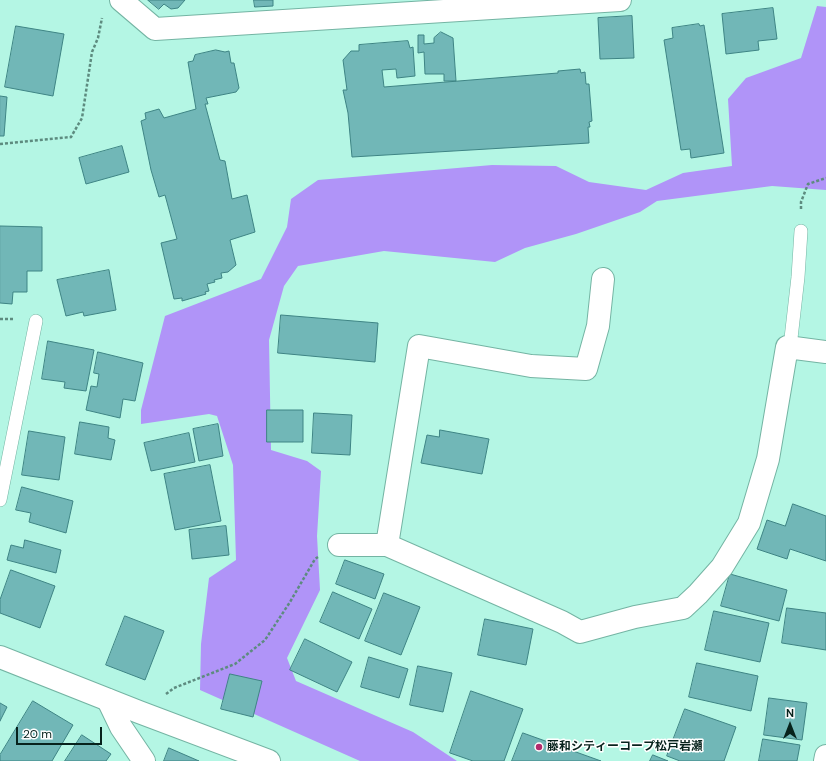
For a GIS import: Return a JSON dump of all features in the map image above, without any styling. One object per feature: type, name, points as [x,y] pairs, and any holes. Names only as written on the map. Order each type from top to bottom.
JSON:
[{"type":"street","points":[[121,0],[155,29],[434,6],[620,0]]},
{"type":"street","points":[[387,545],[419,346],[531,366],[586,369],[598,326],[603,279]]},
{"type":"street","points":[[339,545],[387,545],[562,622],[580,632],[683,608],[698,594],[722,567],[749,523],[768,459],[786,347],[826,352]]},
{"type":"street","points":[[0,656],[108,700],[269,761]]},
{"type":"street","points":[[108,700],[121,727],[144,761]]},
{"type":"street","points":[[825,761],[826,756]]},
{"type":"lane","points":[[790,347],[798,277],[801,231]]},
{"type":"lane","points":[[0,500],[36,321]]},
{"type":"path","points":[[0,144],[71,137],[82,118],[92,52],[98,38],[102,15]]},
{"type":"path","points":[[801,231],[801,202],[808,184],[826,178]]},
{"type":"path","points":[[139,712],[174,688],[235,664],[265,640],[290,602],[315,559],[339,545]]},
{"type":"shaded area","points":[[817,6],[826,7],[826,190],[772,186],[657,201],[640,212],[576,234],[525,248],[495,262],[384,251],[298,266],[284,286],[269,340],[271,450],[307,461],[321,471],[317,536],[320,590],[287,658],[296,681],[413,732],[457,761],[360,761],[200,690],[201,644],[209,578],[236,560],[233,465],[217,416],[209,414],[141,424],[141,410],[165,316],[261,279],[287,227],[291,199],[318,180],[492,165],[556,166],[589,182],[646,190],[683,173],[732,166],[728,99],[746,78],[801,58]]},
{"type":"building","points":[[148,0],[185,0],[178,8],[171,9],[164,4],[159,9]]},
{"type":"building","points":[[254,0],[273,0],[273,6],[255,7]]},
{"type":"building","points":[[773,8],[777,39],[758,41],[759,50],[726,54],[722,14]]},
{"type":"building","points":[[632,16],[634,58],[600,59],[598,18]]},
{"type":"building","points":[[699,24],[700,26],[704,25],[724,153],[691,158],[690,149],[681,150],[664,40],[673,38],[672,28]]},
{"type":"building","points":[[16,26],[64,34],[53,96],[5,87]]},
{"type":"building","points":[[441,32],[453,38],[456,81],[444,81],[444,74],[425,74],[424,52],[418,53],[418,35],[424,35],[424,44],[434,43],[434,38]]},
{"type":"building","points":[[408,41],[410,48],[413,47],[415,76],[397,78],[396,69],[382,70],[384,87],[558,73],[558,71],[580,69],[581,73],[585,72],[586,84],[589,84],[592,121],[589,122],[590,127],[588,127],[589,143],[352,157],[348,113],[343,90],[347,90],[343,60],[351,51],[359,51],[359,45]]},
{"type":"building","points":[[216,50],[225,52],[229,51],[231,63],[234,63],[239,88],[236,92],[206,98],[208,104],[205,104],[220,160],[225,161],[232,199],[247,195],[255,232],[230,240],[236,265],[228,272],[221,273],[222,278],[207,284],[209,291],[205,292],[206,294],[182,301],[182,298],[174,299],[161,243],[177,239],[165,195],[159,197],[151,170],[141,121],[146,119],[145,113],[159,109],[164,118],[196,109],[188,62],[193,61],[195,55]]},
{"type":"building","points":[[0,96],[7,97],[4,136],[0,136]]},
{"type":"building","points":[[122,146],[129,172],[86,184],[79,158]]},
{"type":"building","points":[[0,226],[42,227],[42,271],[27,271],[27,292],[13,292],[12,304],[0,303]]},
{"type":"building","points":[[109,270],[116,310],[84,316],[83,312],[66,316],[57,280]]},
{"type":"building","points":[[281,315],[378,323],[375,362],[278,353]]},
{"type":"building","points":[[48,341],[94,350],[86,391],[64,388],[65,382],[42,379]]},
{"type":"building","points":[[98,352],[143,363],[135,401],[123,399],[120,418],[86,410],[91,386],[97,387],[99,374],[94,373]]},
{"type":"building","points":[[267,410],[303,410],[303,442],[267,442]]},
{"type":"building","points":[[314,413],[352,415],[350,455],[312,453]]},
{"type":"building","points":[[80,422],[109,427],[108,438],[115,440],[111,460],[75,454]]},
{"type":"building","points":[[218,424],[223,456],[199,461],[193,429]]},
{"type":"building","points":[[440,430],[489,439],[482,474],[421,463],[427,435],[439,437]]},
{"type":"building","points":[[29,431],[65,437],[59,480],[22,475]]},
{"type":"building","points":[[189,433],[195,462],[151,471],[144,443]]},
{"type":"building","points":[[210,465],[221,521],[175,530],[164,474]]},
{"type":"building","points":[[22,487],[73,501],[66,533],[29,522],[31,513],[16,510]]},
{"type":"building","points":[[793,504],[826,516],[826,561],[790,549],[787,559],[757,549],[767,520],[785,526]]},
{"type":"building","points":[[226,526],[229,555],[192,559],[189,530]]},
{"type":"building","points":[[25,540],[61,550],[56,573],[7,560],[11,545],[23,548]]},
{"type":"building","points":[[345,560],[384,574],[375,599],[336,584]]},
{"type":"building","points":[[11,570],[55,586],[40,628],[0,613],[0,600]]},
{"type":"building","points":[[730,574],[787,590],[779,621],[721,606]]},
{"type":"building","points":[[333,592],[372,609],[359,639],[320,622]]},
{"type":"building","points":[[384,593],[420,607],[401,655],[365,641]]},
{"type":"building","points":[[787,608],[826,613],[826,650],[782,643]]},
{"type":"building","points":[[714,611],[769,623],[760,662],[705,650]]},
{"type":"building","points":[[125,616],[164,631],[145,680],[106,665]]},
{"type":"building","points":[[485,619],[533,629],[526,665],[478,655]]},
{"type":"building","points":[[305,639],[352,662],[337,692],[290,670]]},
{"type":"building","points":[[369,657],[408,669],[399,698],[361,687]]},
{"type":"building","points":[[697,663],[758,676],[751,711],[689,697]]},
{"type":"building","points":[[418,666],[452,673],[443,712],[410,705]]},
{"type":"building","points":[[230,674],[262,681],[253,717],[221,709]]},
{"type":"building","points":[[471,691],[523,709],[504,761],[473,761],[450,753]]},
{"type":"building","points":[[769,698],[807,703],[802,740],[764,735]]},
{"type":"building","points":[[33,701],[73,725],[52,761],[0,761],[0,755]]},
{"type":"building","points":[[0,703],[7,707],[0,721]]},
{"type":"building","points":[[685,709],[736,727],[724,761],[680,761],[667,756]]},
{"type":"building","name":"藤和シティーコープ松戸岩瀬","points":[[523,733],[601,761],[512,761]]},
{"type":"building","points":[[82,735],[111,754],[106,761],[65,761]]},
{"type":"building","points":[[763,739],[800,745],[797,761],[759,761]]},
{"type":"building","points":[[169,748],[199,761],[164,761]]},
{"type":"building","name":"藤和シティーコープ松戸岩瀬","points":[[653,755],[668,761],[650,761]]},
{"type":"place","name":"藤和シティーコープ松戸岩瀬","points":[[539,747]]}]
